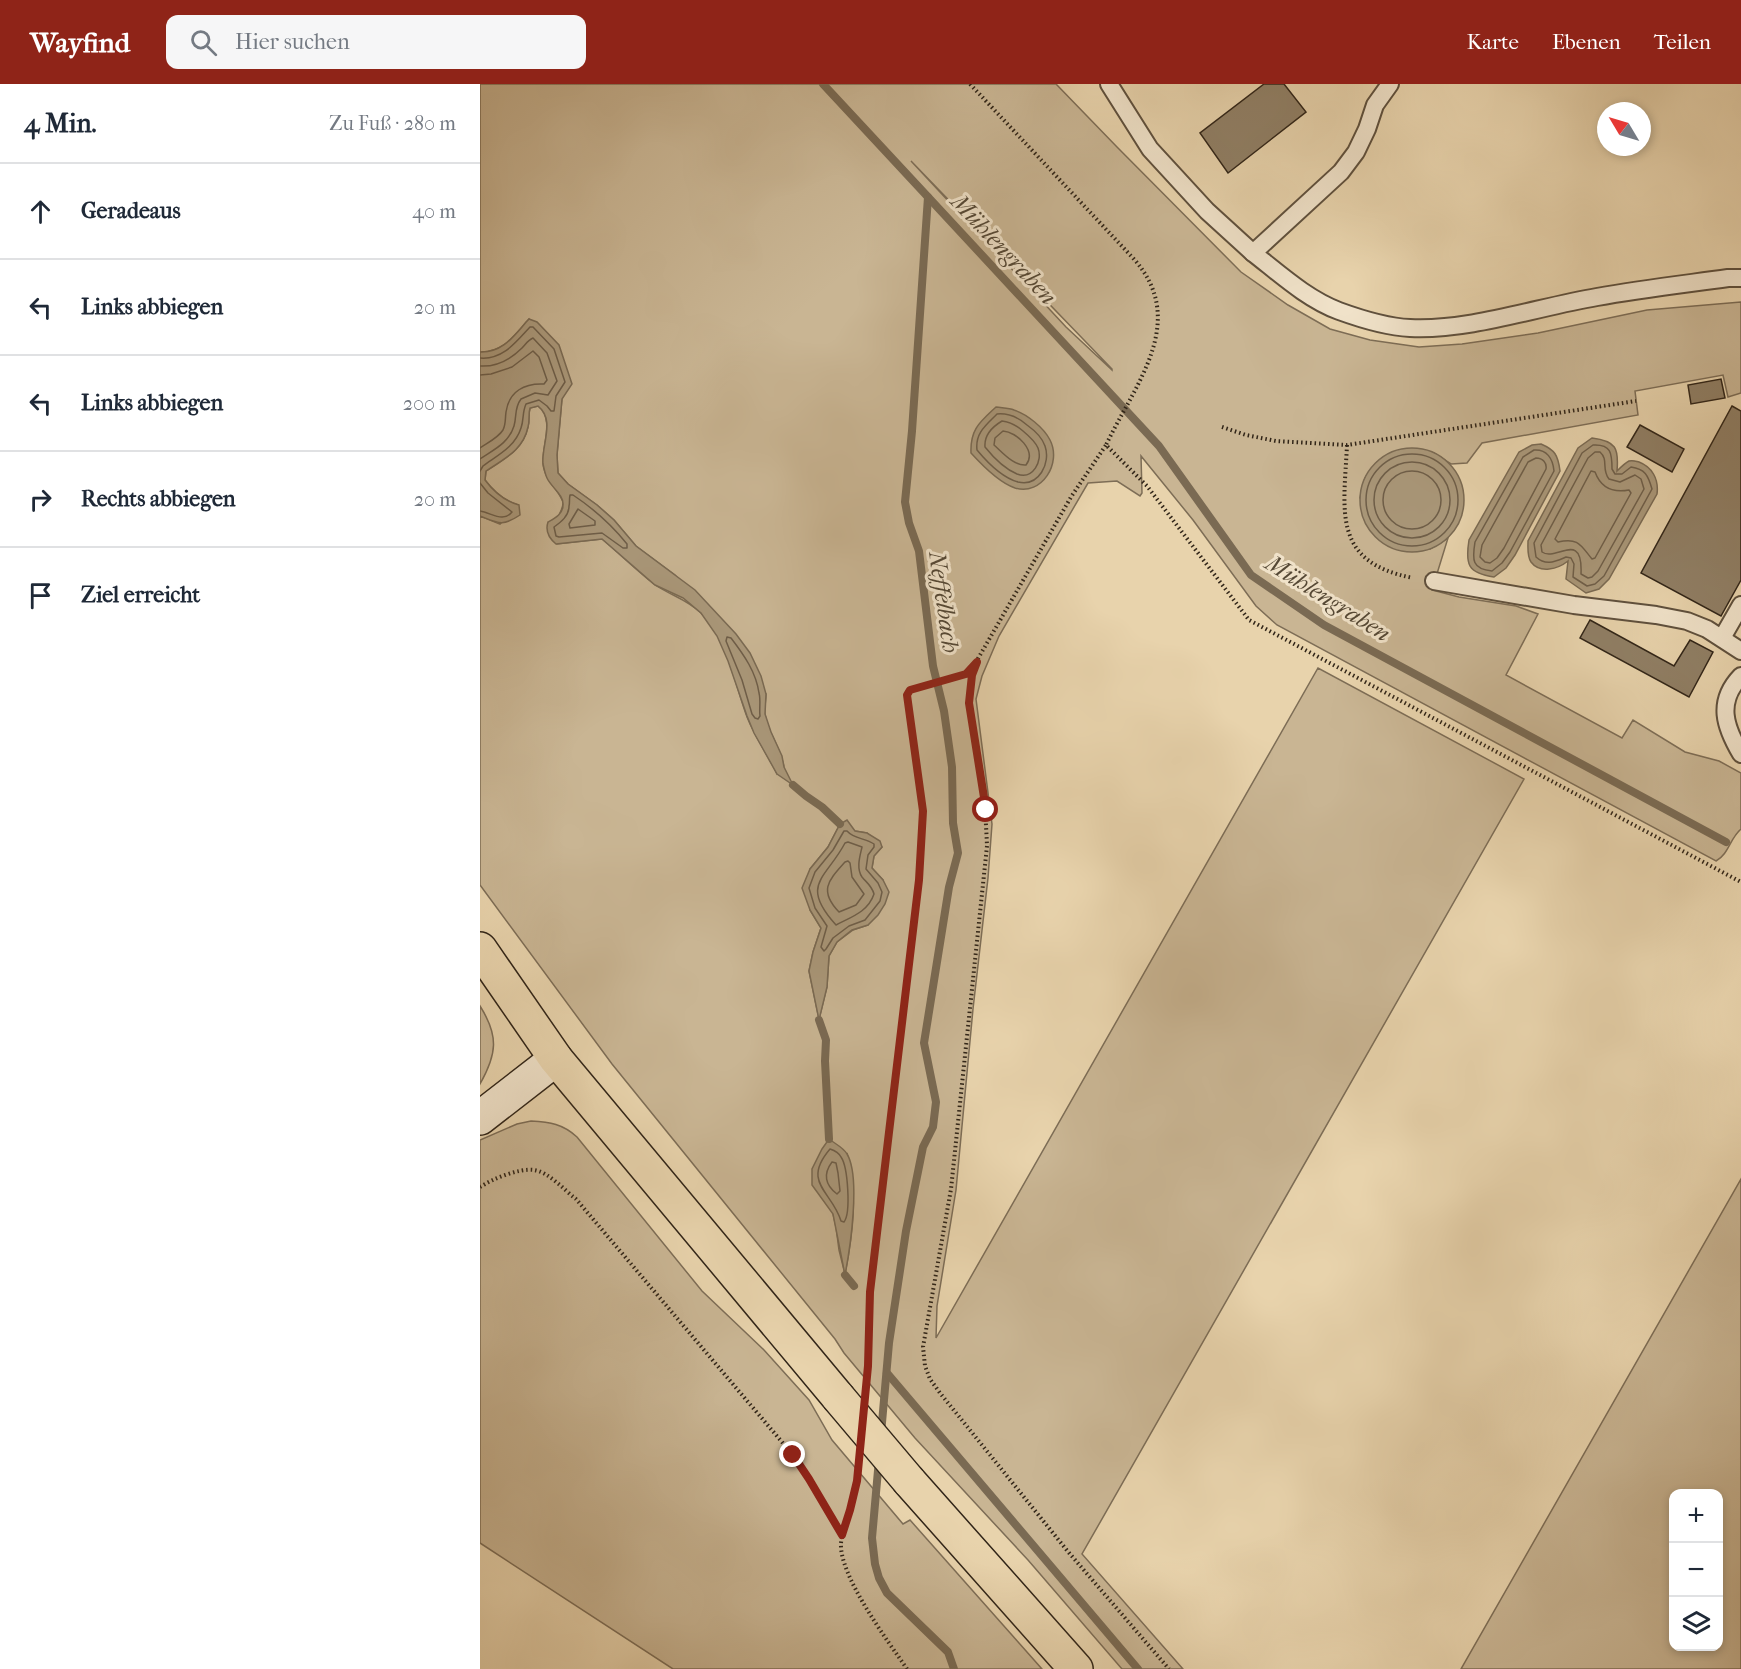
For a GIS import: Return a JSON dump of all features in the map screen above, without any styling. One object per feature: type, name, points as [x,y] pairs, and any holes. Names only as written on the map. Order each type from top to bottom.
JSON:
[{"type":"main road","points":[[480,949],[556,1059],[852,1393],[909,1480],[1076,1669]]},
{"type":"street","points":[[480,1118],[556,1059]]},
{"type":"lane","points":[[1109,84],[1150,149],[1207,211],[1253,253],[1317,301],[1359,318],[1407,328],[1434,328],[1482,321],[1597,297],[1741,278]]},
{"type":"lane","points":[[1253,253],[1341,172],[1356,152],[1386,84]]},
{"type":"lane","points":[[1434,581],[1574,605],[1687,621],[1707,629],[1741,651]]},
{"type":"lane","points":[[1722,638],[1741,605]]},
{"type":"lane","points":[[1741,676],[1734,683],[1728,696],[1724,713],[1727,727],[1741,754]]},
{"type":"path","points":[[970,84],[1149,278],[1157,308],[1157,334],[1151,359],[1106,444],[1071,497],[1003,614],[972,675],[969,703],[986,810],[987,846],[951,1189],[923,1347],[925,1366],[930,1379],[962,1422],[1168,1669]]},
{"type":"path","points":[[1222,427],[1276,441],[1347,445],[1636,401]]},
{"type":"path","points":[[1106,444],[1147,486],[1249,620],[1741,882]]},
{"type":"path","points":[[1347,445],[1344,504],[1345,523],[1351,540],[1361,554],[1377,567],[1395,574],[1434,581]]},
{"type":"path","points":[[852,1393],[868,1366],[870,1292],[919,880],[923,811],[907,695],[910,690],[966,674],[977,662]]},
{"type":"path","points":[[480,1186],[506,1174],[534,1170],[548,1176],[576,1199],[793,1455],[842,1535]]},
{"type":"path","points":[[859,1458],[857,1481],[842,1535],[842,1555],[846,1570],[870,1614],[907,1669]]},
{"type":"shaded area","points":[[480,84],[1056,84],[1241,272],[1288,305],[1330,329],[1370,340],[1419,347],[1462,344],[1538,333],[1647,310],[1741,302],[1741,393],[1728,397],[1723,375],[1635,391],[1638,415],[1482,443],[1467,463],[1451,464],[1434,453],[1377,462],[1365,478],[1360,498],[1430,549],[1448,538],[1432,590],[1459,597],[1516,606],[1538,614],[1506,675],[1622,738],[1633,720],[1685,752],[1719,761],[1741,773],[1741,829],[1724,854],[1716,861],[1277,625],[1256,606],[1193,520],[1141,456],[1142,493],[1140,496],[1117,481],[1088,483],[999,636],[982,676],[976,699],[992,824],[956,1190],[937,1306],[936,1338],[1318,668],[1524,779],[1082,1554],[1183,1669],[1122,1669],[1028,1560],[915,1438],[844,1353],[612,1064],[480,885],[480,516],[500,524],[518,505],[504,498],[492,488],[485,480],[486,471],[512,454],[522,442],[529,425],[530,408],[538,406],[546,418],[544,469],[563,503],[557,522],[557,544],[602,539],[654,584],[690,604],[701,613],[718,636],[747,717],[777,774],[784,767],[767,721],[766,694],[675,575],[636,546],[614,520],[568,484],[558,473],[557,455],[562,398],[529,319],[502,346],[480,352]],"holes":[[[911,161],[1112,369],[1112,370],[1066,327]],[[840,824],[855,831],[867,833],[882,847],[874,856],[872,868],[883,880],[868,925],[853,930],[837,942],[829,956],[827,987],[819,1019],[809,971],[821,928],[810,910],[810,869],[828,847]],[[847,1153],[852,1183],[853,1213],[845,1274],[833,1214]]]},
{"type":"shaded area","points":[[480,1006],[490,1027],[494,1045],[490,1063],[480,1084]]},
{"type":"shaded area","points":[[531,1121],[556,1124],[577,1137],[702,1291],[764,1350],[809,1400],[832,1440],[903,1524],[910,1520],[1042,1669],[673,1669],[480,1543],[480,1140],[517,1124]]},
{"type":"shaded area","points":[[1741,1179],[1741,1669],[1461,1669]]},
{"type":"water","points":[[529,319],[537,322],[559,345],[572,384],[562,399],[557,455],[558,473],[568,484],[614,520],[636,546],[695,590],[736,634],[750,653],[761,676],[766,694],[765,714],[793,785],[777,774],[754,733],[717,636],[701,613],[683,598],[655,585],[602,539],[556,544],[550,537],[547,529],[548,522],[560,513],[563,501],[546,476],[543,457],[547,425],[546,418],[538,406],[530,408],[529,425],[522,442],[486,471],[485,480],[500,496],[519,505],[520,515],[500,523],[480,516],[480,352],[502,346]]},
{"type":"water","points":[[996,407],[1012,409],[1030,418],[1050,440],[1053,449],[1051,467],[1047,476],[1034,487],[1025,489],[1009,486],[991,473],[971,453],[974,432]]},
{"type":"water","points":[[1592,438],[1606,441],[1614,447],[1617,471],[1630,461],[1639,462],[1648,467],[1656,479],[1657,494],[1609,579],[1599,589],[1586,593],[1566,579],[1568,561],[1549,569],[1535,566],[1529,557],[1528,541],[1578,448]]},
{"type":"water","points":[[1541,444],[1550,448],[1555,454],[1560,471],[1506,568],[1494,577],[1479,573],[1468,562],[1469,540],[1519,452],[1532,445]]},
{"type":"water","points":[[1412,448],[1432,452],[1441,457],[1455,471],[1460,480],[1464,500],[1460,520],[1455,529],[1441,543],[1432,548],[1412,552],[1392,548],[1383,543],[1369,529],[1364,520],[1360,500],[1364,480],[1369,471],[1383,457],[1392,452]]},
{"type":"water","points":[[847,820],[855,831],[867,833],[880,841],[882,847],[874,856],[872,868],[883,880],[889,892],[878,915],[868,925],[852,930],[837,942],[829,956],[827,987],[819,1020],[809,971],[821,928],[810,910],[802,888],[810,869],[828,847],[840,824]]},
{"type":"water","points":[[829,1139],[847,1154],[853,1179],[853,1213],[845,1275],[833,1214],[812,1185],[812,1169]]},
{"type":"building","points":[[1264,84],[1284,84],[1306,112],[1228,173],[1200,133]]},
{"type":"building","points":[[1721,379],[1725,398],[1691,404],[1688,385]]},
{"type":"building","points":[[1732,406],[1741,411],[1741,580],[1721,616],[1641,573]]},
{"type":"building","points":[[1640,425],[1684,449],[1672,472],[1627,447]]},
{"type":"building","points":[[1590,620],[1674,666],[1690,640],[1713,652],[1689,697],[1580,638]]},
{"type":"waterway","name":"Neffelbach","points":[[823,84],[928,197],[905,502],[909,523],[919,551],[933,666],[944,711],[952,767],[953,823],[958,853],[949,887],[924,1043],[936,1102],[933,1127],[923,1147],[906,1231],[889,1343],[881,1434]]},
{"type":"waterway","name":"Mühlengraben","points":[[928,197],[1159,446],[1251,575],[1324,625],[1726,842]]},
{"type":"waterway","points":[[793,785],[840,824]]},
{"type":"waterway","points":[[819,1020],[826,1040],[829,1139]]},
{"type":"waterway","points":[[845,1275],[854,1286]]},
{"type":"waterway","points":[[887,1373],[1138,1669]]},
{"type":"waterway","name":"Neffelbach","points":[[879,1459],[872,1538],[879,1578],[887,1593],[948,1652],[954,1669]]},
{"type":"route","points":[[793,1455],[842,1535],[857,1481],[868,1366],[870,1292],[919,880],[923,811],[907,695],[910,690],[966,674],[977,662],[972,675],[969,703],[986,810]]}]
